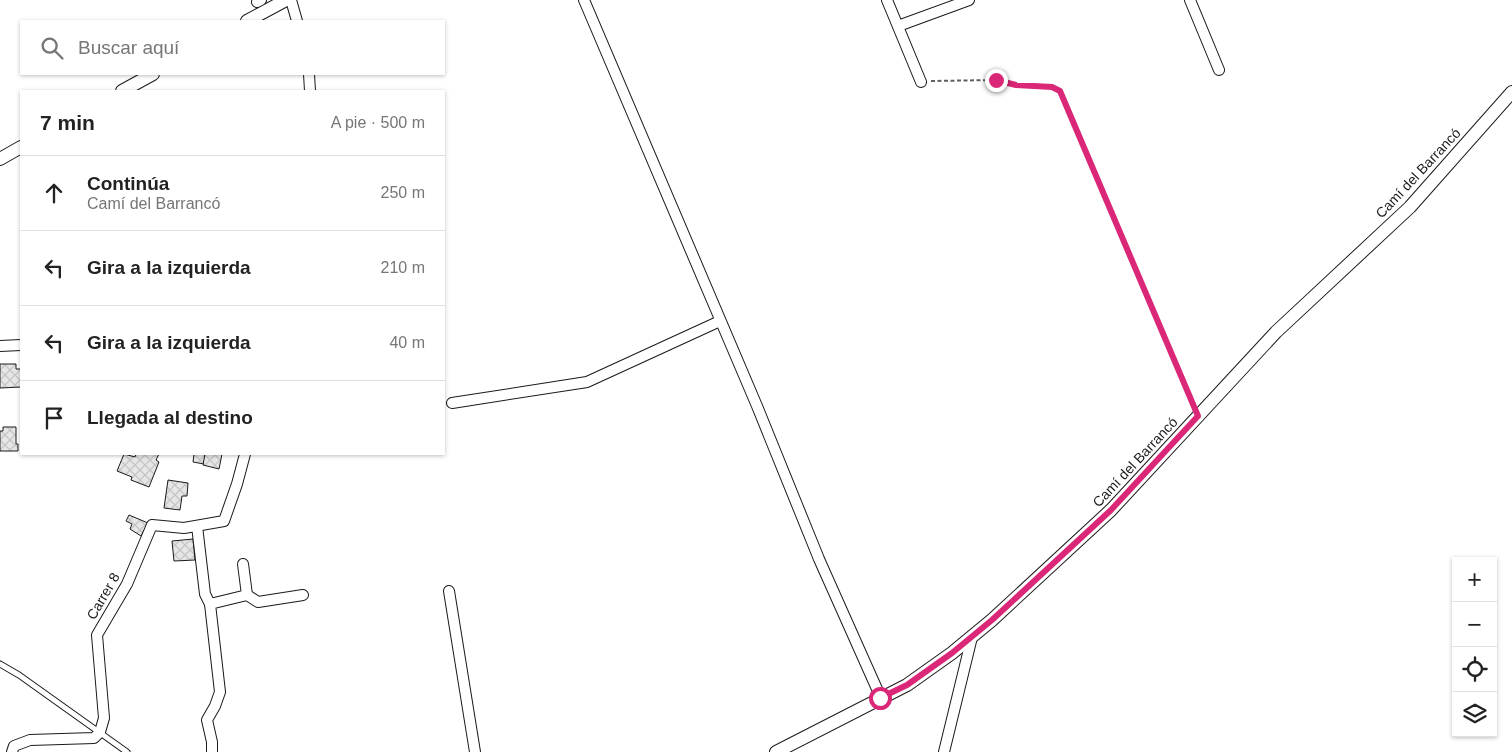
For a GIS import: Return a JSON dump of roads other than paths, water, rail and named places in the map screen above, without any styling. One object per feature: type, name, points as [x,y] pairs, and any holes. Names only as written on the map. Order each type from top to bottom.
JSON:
[{"type":"street","points":[[248,20],[259,4],[286,0]]},
{"type":"street","points":[[291,0],[297,20]]},
{"type":"street","points":[[584,0],[819,559],[880,698]]},
{"type":"street","points":[[887,0],[921,82]]},
{"type":"street","points":[[898,26],[969,0]]},
{"type":"street","points":[[1190,0],[1219,70]]},
{"type":"street","points":[[124,90],[151,75]]},
{"type":"street","points":[[309,75],[310,90]]},
{"type":"street","name":"Camí del Barrancó","points":[[776,752],[907,685],[972,637],[1111,510],[1276,332],[1410,207],[1512,92]]},
{"type":"street","points":[[0,159],[20,148]]},
{"type":"street","points":[[452,403],[587,382],[720,321]]},
{"type":"street","points":[[0,346],[20,345]]},
{"type":"street","name":"Carrer 8","points":[[100,732],[104,718],[97,635],[127,584],[152,525],[184,528],[224,521],[245,455]]},
{"type":"street","points":[[197,526],[205,594],[210,604],[220,692],[216,706],[207,720],[212,742],[212,752]]},
{"type":"street","points":[[243,564],[248,595],[258,602],[303,595]]},
{"type":"street","points":[[449,591],[475,752]]},
{"type":"street","points":[[210,604],[248,595]]},
{"type":"street","points":[[944,752],[972,637]]},
{"type":"street","points":[[12,752],[14,746],[30,740],[94,738],[100,732]]},
{"type":"lane","points":[[0,664],[19,675],[128,752]]}]
